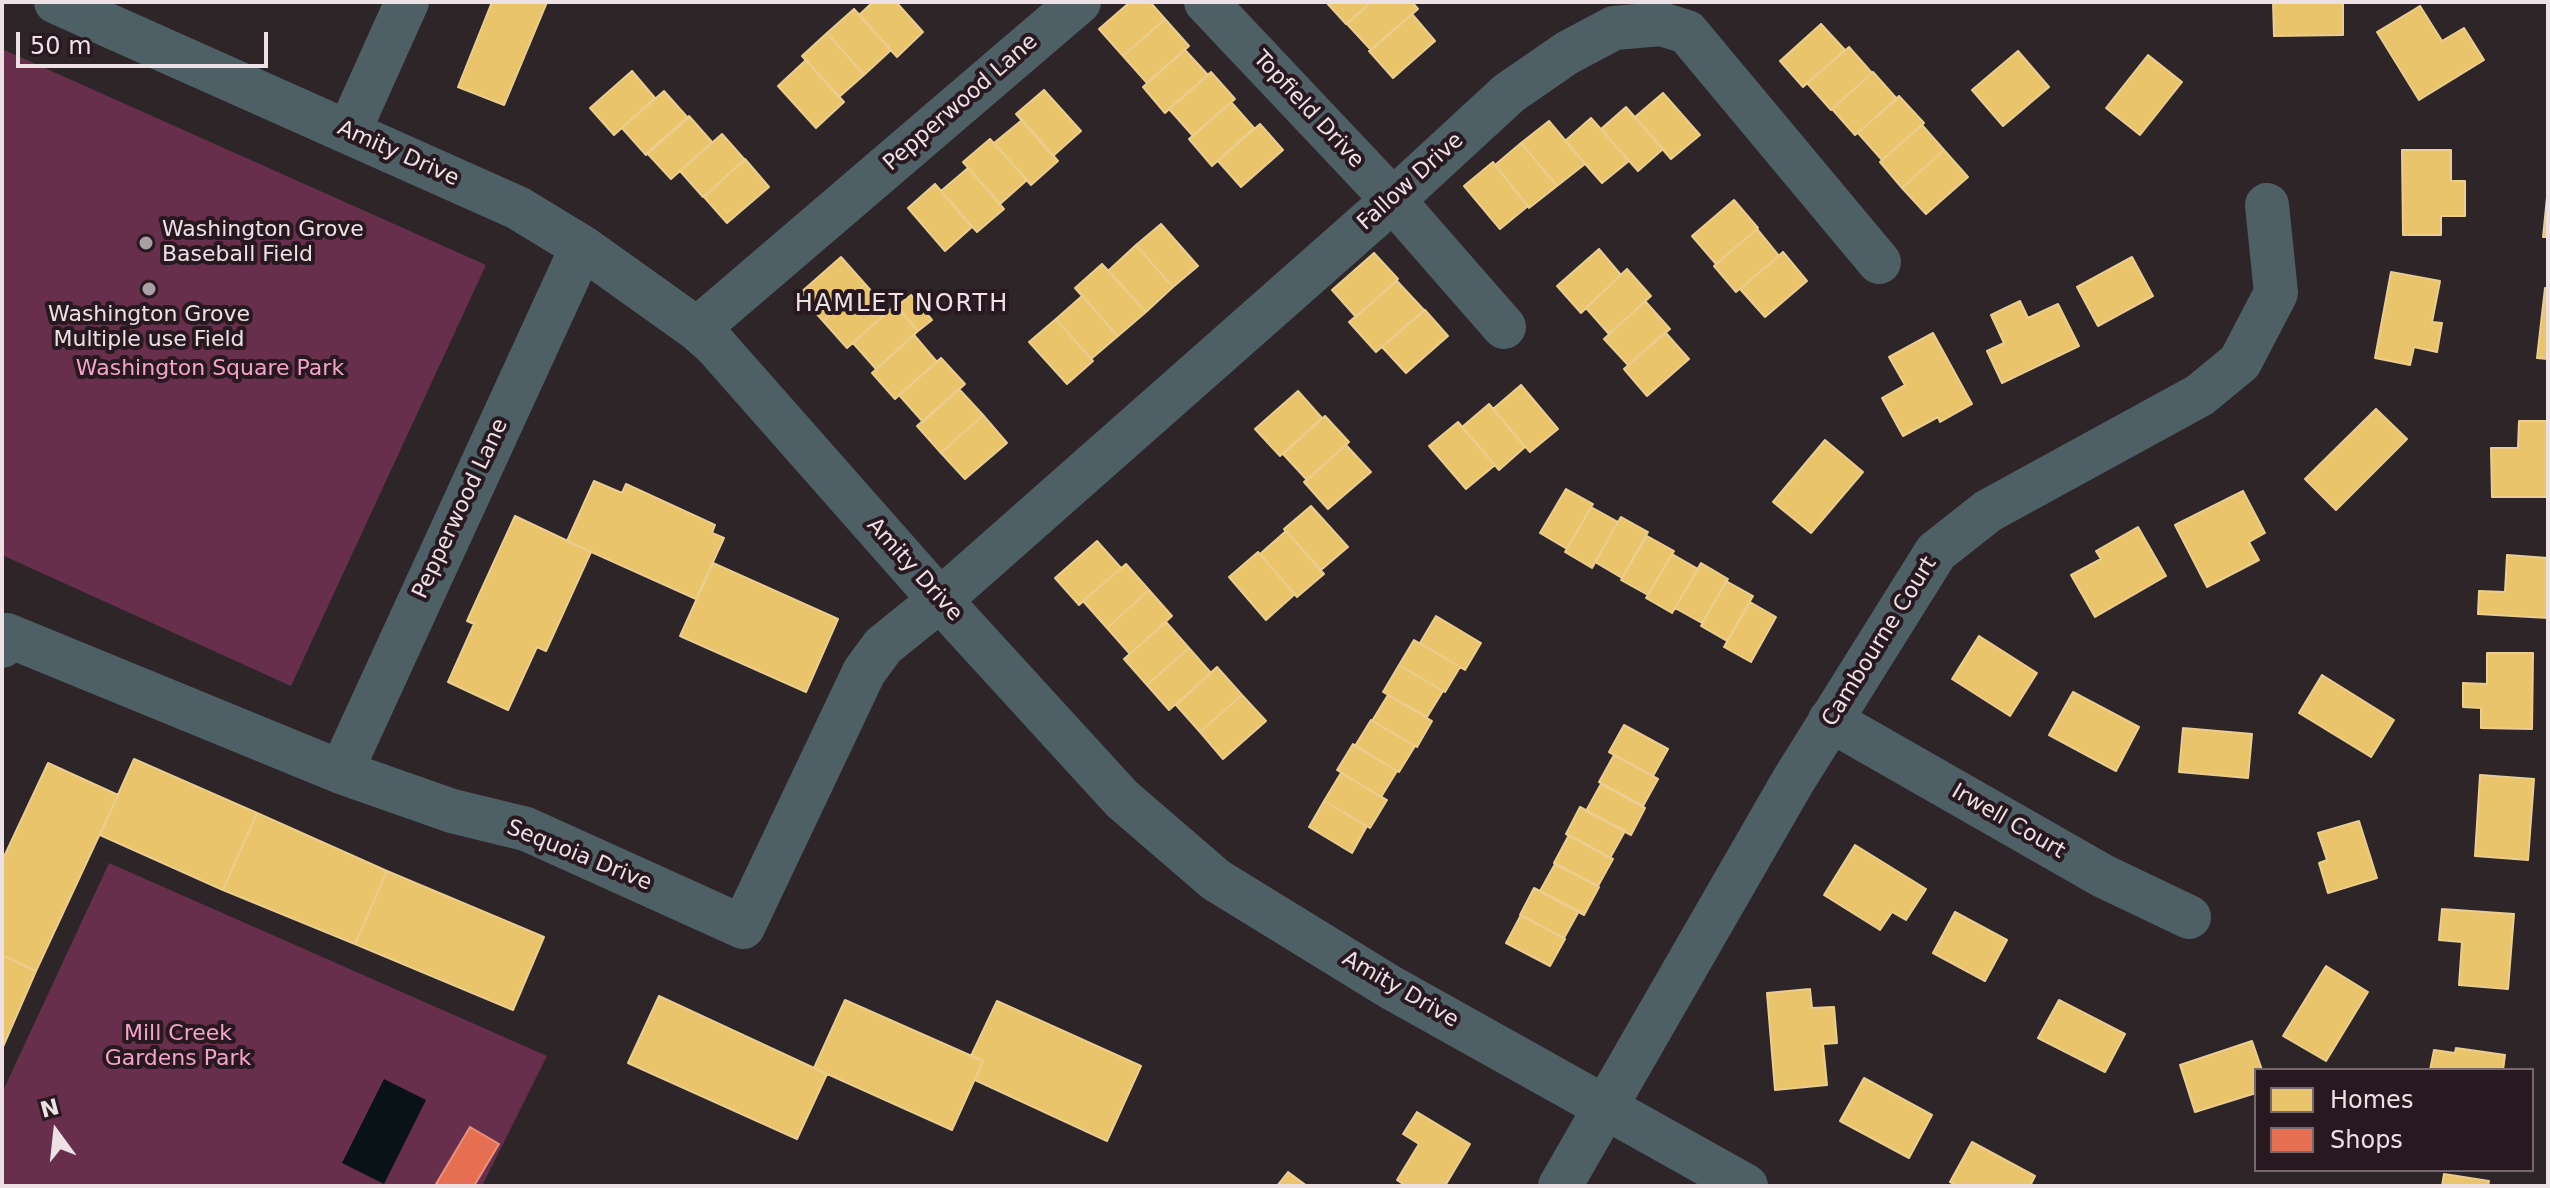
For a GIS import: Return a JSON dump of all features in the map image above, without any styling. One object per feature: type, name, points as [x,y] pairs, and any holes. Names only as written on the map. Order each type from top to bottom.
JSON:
[{"type":"street","name":"Amity Drive","points":[[56,2],[518,208],[582,247],[715,345],[940,600],[1122,799],[1216,880],[1390,987],[1746,1186]]},
{"type":"street","points":[[349,131],[407,2]]},
{"type":"street","name":"Pepperwood Lane","points":[[697,329],[1079,2]]},
{"type":"street","name":"Topfield Drive","points":[[1206,2],[1393,200],[1504,327]]},
{"type":"street","name":"Fallow Drive","points":[[940,600],[1393,200],[1509,93],[1567,53],[1614,28],[1661,24],[1687,32],[1879,262]]},
{"type":"street","name":"Cambourne Court","points":[[1560,1186],[1793,781],[1936,552],[1988,511],[2200,395],[2240,362],[2276,293],[2267,205]]},
{"type":"street","name":"Pepperwood Lane","points":[[341,772],[582,247]]},
{"type":"street","name":"Sequoia Drive","points":[[4,640],[341,772],[452,811],[526,829],[743,927],[864,672],[883,646],[940,600]]},
{"type":"street","name":"Irwell Court","points":[[1830,720],[2103,876],[2189,917]]},
{"type":"green space","name":"Washington Square Park","points":[[2,49],[486,265],[291,686],[2,555]]},
{"type":"green space","name":"Mill Creek Gardens Park","points":[[109,863],[547,1056],[482,1186],[2,1186],[2,1093]]},
{"type":"shaded area","points":[[384,1079],[426,1100],[384,1184],[342,1163]]},
{"type":"building: Homes","points":[[492,2],[547,2],[504,105],[458,87]]},
{"type":"building: Homes","points":[[873,2],[896,2],[923,32],[897,57],[859,15]]},
{"type":"building: Homes","points":[[1130,2],[1150,2],[1165,19],[1123,56],[1099,29]]},
{"type":"building: Homes","points":[[1326,2],[1371,2],[1346,24]]},
{"type":"building: Homes","points":[[1371,2],[1412,2],[1418,9],[1371,50],[1347,24]]},
{"type":"building: Homes","points":[[2273,2],[2343,2],[2343,35],[2274,36]]},
{"type":"building: Homes","points":[[2420,6],[2442,41],[2464,28],[2484,60],[2419,100],[2377,32]]},
{"type":"building: Homes","points":[[854,9],[891,50],[864,75],[827,33]]},
{"type":"building: Homes","points":[[1412,14],[1435,41],[1393,78],[1369,51]]},
{"type":"building: Homes","points":[[1165,19],[1189,46],[1147,83],[1123,56]]},
{"type":"building: Homes","points":[[1821,24],[1845,50],[1803,87],[1780,61]]},
{"type":"building: Homes","points":[[827,33],[864,75],[839,97],[802,56]]},
{"type":"building: Homes","points":[[1849,47],[1872,73],[1831,110],[1807,83]]},
{"type":"building: Homes","points":[[1185,50],[1208,75],[1165,113],[1143,87]]},
{"type":"building: Homes","points":[[2018,51],[2049,87],[2003,126],[1972,90]]},
{"type":"building: Homes","points":[[2148,55],[2182,82],[2140,135],[2106,108]]},
{"type":"building: Homes","points":[[806,60],[844,102],[816,128],[778,86]]},
{"type":"building: Homes","points":[[632,71],[655,98],[614,135],[590,108]]},
{"type":"building: Homes","points":[[1211,72],[1235,99],[1193,136],[1169,109]]},
{"type":"building: Homes","points":[[1873,72],[1897,99],[1855,135],[1832,109]]},
{"type":"building: Homes","points":[[1044,90],[1081,131],[1053,156],[1016,114]]},
{"type":"building: Homes","points":[[664,91],[688,118],[646,155],[622,128]]},
{"type":"building: Homes","points":[[1663,93],[1700,135],[1671,159],[1635,117]]},
{"type":"building: Homes","points":[[1899,96],[1924,123],[1882,160],[1858,133]]},
{"type":"building: Homes","points":[[1231,102],[1254,128],[1212,166],[1189,139]]},
{"type":"building: Homes","points":[[1626,107],[1663,149],[1638,171],[1601,129]]},
{"type":"building: Homes","points":[[689,116],[712,142],[671,179],[647,153]]},
{"type":"building: Homes","points":[[1591,118],[1629,161],[1602,183],[1565,141]]},
{"type":"building: Homes","points":[[1022,120],[1058,161],[1031,185],[994,143]]},
{"type":"building: Homes","points":[[1549,121],[1585,164],[1557,186],[1521,143]]},
{"type":"building: Homes","points":[[1260,124],[1283,150],[1241,187],[1218,161]]},
{"type":"building: Homes","points":[[1922,125],[1944,150],[1902,188],[1880,162]]},
{"type":"building: Homes","points":[[722,134],[745,160],[703,197],[680,171]]},
{"type":"building: Homes","points":[[990,139],[1027,180],[1000,204],[963,162]]},
{"type":"building: Homes","points":[[1521,143],[1557,186],[1529,208],[1495,165]]},
{"type":"building: Homes","points":[[1944,150],[1968,177],[1926,214],[1902,188]]},
{"type":"building: Homes","points":[[2402,150],[2451,150],[2451,181],[2465,181],[2465,216],[2441,216],[2441,235],[2403,235]]},
{"type":"building: Homes","points":[[745,159],[769,187],[727,223],[704,197]]},
{"type":"building: Homes","points":[[1493,162],[1528,206],[1500,229],[1464,186]]},
{"type":"building: Homes","points":[[968,168],[1004,209],[977,232],[941,191]]},
{"type":"building: Homes","points":[[935,184],[972,227],[945,251],[908,208]]},
{"type":"building: Homes","points":[[2548,187],[2548,237],[2543,237]]},
{"type":"building: Homes","points":[[1734,200],[1758,228],[1716,264],[1692,236]]},
{"type":"building: Homes","points":[[1161,224],[1198,266],[1173,287],[1136,245]]},
{"type":"building: Homes","points":[[1757,229],[1779,256],[1736,292],[1714,266]]},
{"type":"building: Homes","points":[[1136,245],[1173,287],[1146,312],[1108,271]]},
{"type":"building: Homes","points":[[1599,249],[1621,275],[1581,313],[1557,286]]},
{"type":"building: Homes","points":[[1783,252],[1807,281],[1765,317],[1740,289]]},
{"type":"building: Homes","points":[[1374,253],[1398,279],[1356,317],[1332,290]]},
{"type":"building: Homes","points":[[841,257],[865,284],[823,321],[799,294]]},
{"type":"building: Homes","points":[[2132,257],[2153,296],[2098,326],[2077,287]]},
{"type":"building: Homes","points":[[1102,264],[1146,312],[1118,336],[1075,288]]},
{"type":"building: Homes","points":[[1627,269],[1651,296],[1609,334],[1586,308]]},
{"type":"building: Homes","points":[[2391,272],[2440,281],[2432,322],[2442,323],[2437,352],[2414,347],[2410,365],[2375,358]]},
{"type":"building: Homes","points":[[1397,281],[1424,310],[1376,352],[1349,322]]},
{"type":"building: Homes","points":[[865,284],[889,311],[847,348],[823,321]]},
{"type":"building: Homes","points":[[2545,288],[2548,288],[2548,359],[2537,358]]},
{"type":"building: Homes","points":[[911,295],[932,320],[918,331],[897,306]]},
{"type":"building: Homes","points":[[1082,296],[1118,336],[1091,359],[1056,319]]},
{"type":"building: Homes","points":[[1645,301],[1670,329],[1628,365],[1604,339]]},
{"type":"building: Homes","points":[[2020,301],[2028,318],[2058,304],[2079,346],[2002,383],[1987,351],[2004,343],[1991,315]]},
{"type":"building: Homes","points":[[895,305],[918,331],[876,369],[853,343]]},
{"type":"building: Homes","points":[[1425,310],[1448,336],[1406,373],[1382,347]]},
{"type":"building: Homes","points":[[1056,319],[1093,361],[1067,384],[1029,342]]},
{"type":"building: Homes","points":[[1665,332],[1689,359],[1647,396],[1624,369]]},
{"type":"building: Homes","points":[[1933,333],[1972,404],[1940,422],[1938,417],[1903,436],[1882,398],[1905,385],[1889,357]]},
{"type":"building: Homes","points":[[914,335],[937,362],[895,399],[872,373]]},
{"type":"building: Homes","points":[[941,358],[965,384],[923,422],[899,395]]},
{"type":"building: Homes","points":[[1521,385],[1558,429],[1530,452],[1493,409]]},
{"type":"building: Homes","points":[[959,389],[983,415],[941,453],[917,426]]},
{"type":"building: Homes","points":[[1298,391],[1322,418],[1280,456],[1255,429]]},
{"type":"building: Homes","points":[[1489,404],[1525,447],[1499,470],[1462,427]]},
{"type":"building: Homes","points":[[2376,409],[2407,439],[2336,510],[2305,479]]},
{"type":"building: Homes","points":[[983,415],[1007,443],[965,479],[941,453]]},
{"type":"building: Homes","points":[[1325,416],[1349,442],[1307,480],[1283,454]]},
{"type":"building: Homes","points":[[2519,421],[2548,421],[2548,497],[2492,497],[2491,448],[2518,448]]},
{"type":"building: Homes","points":[[1458,422],[1495,465],[1466,489],[1429,446]]},
{"type":"building: Homes","points":[[1825,440],[1863,472],[1811,533],[1773,502]]},
{"type":"building: Homes","points":[[1346,445],[1371,472],[1328,509],[1304,482]]},
{"type":"building: Homes","points":[[594,481],[622,493],[626,484],[715,525],[712,533],[724,538],[696,599],[567,541]]},
{"type":"building: Homes","points":[[1566,489],[1593,504],[1567,549],[1540,533]]},
{"type":"building: Homes","points":[[2243,491],[2265,533],[2249,542],[2259,560],[2207,587],[2175,525]]},
{"type":"building: Homes","points":[[1311,506],[1348,547],[1321,570],[1284,529]]},
{"type":"building: Homes","points":[[1591,507],[1618,522],[1592,568],[1565,552]]},
{"type":"building: Homes","points":[[515,516],[591,552],[546,651],[537,647],[508,710],[448,682],[474,624],[467,621]]},
{"type":"building: Homes","points":[[1621,517],[1648,532],[1622,578],[1595,562]]},
{"type":"building: Homes","points":[[2138,527],[2166,576],[2095,617],[2071,575],[2101,559],[2096,551]]},
{"type":"building: Homes","points":[[1286,531],[1324,574],[1297,597],[1260,554]]},
{"type":"building: Homes","points":[[1647,536],[1674,551],[1648,595],[1621,580]]},
{"type":"building: Homes","points":[[1097,541],[1121,568],[1079,605],[1055,578]]},
{"type":"building: Homes","points":[[1258,552],[1295,594],[1266,620],[1229,577]]},
{"type":"building: Homes","points":[[1672,554],[1698,569],[1672,613],[1646,598]]},
{"type":"building: Homes","points":[[2507,555],[2548,558],[2548,618],[2478,614],[2479,591],[2505,592]]},
{"type":"building: Homes","points":[[713,563],[838,619],[806,692],[680,636]]},
{"type":"building: Homes","points":[[1701,563],[1728,579],[1702,623],[1675,608]]},
{"type":"building: Homes","points":[[1126,564],[1149,590],[1107,628],[1083,601]]},
{"type":"building: Homes","points":[[1726,581],[1753,596],[1727,641],[1701,626]]},
{"type":"building: Homes","points":[[1149,590],[1172,616],[1130,654],[1107,628]]},
{"type":"building: Homes","points":[[1750,602],[1776,617],[1751,662],[1724,647]]},
{"type":"building: Homes","points":[[1436,616],[1481,643],[1465,670],[1420,643]]},
{"type":"building: Homes","points":[[1166,622],[1189,648],[1147,685],[1124,659]]},
{"type":"building: Homes","points":[[1979,636],[2037,673],[2010,716],[1952,679]]},
{"type":"building: Homes","points":[[1414,640],[1460,667],[1445,692],[1399,665]]},
{"type":"building: Homes","points":[[1189,648],[1211,673],[1169,710],[1147,685]]},
{"type":"building: Homes","points":[[2487,653],[2533,653],[2532,729],[2481,728],[2481,708],[2463,707],[2463,683],[2487,684]]},
{"type":"building: Homes","points":[[1399,665],[1443,691],[1427,717],[1383,692]]},
{"type":"building: Homes","points":[[1217,667],[1242,695],[1200,732],[1176,705]]},
{"type":"building: Homes","points":[[2322,675],[2394,720],[2371,757],[2299,713]]},
{"type":"building: Homes","points":[[2073,692],[2139,727],[2116,771],[2049,735]]},
{"type":"building: Homes","points":[[1242,695],[1266,721],[1223,759],[1200,732]]},
{"type":"building: Homes","points":[[1388,695],[1432,721],[1417,747],[1372,721]]},
{"type":"building: Homes","points":[[1371,720],[1415,746],[1399,772],[1355,746]]},
{"type":"building: Homes","points":[[1624,725],[1668,749],[1653,776],[1609,752]]},
{"type":"building: Homes","points":[[2183,728],[2252,734],[2248,778],[2179,772]]},
{"type":"building: Homes","points":[[1353,744],[1397,771],[1381,797],[1337,770]]},
{"type":"building: Homes","points":[[1614,755],[1658,779],[1643,806],[1599,782]]},
{"type":"building: Homes","points":[[134,759],[257,813],[223,890],[100,835]]},
{"type":"building: Homes","points":[[48,763],[118,795],[36,971],[2,955],[2,861]]},
{"type":"building: Homes","points":[[1341,773],[1387,800],[1370,828],[1324,801]]},
{"type":"building: Homes","points":[[2480,775],[2534,779],[2528,860],[2475,856]]},
{"type":"building: Homes","points":[[1601,784],[1645,808],[1631,835],[1586,811]]},
{"type":"building: Homes","points":[[1324,801],[1367,826],[1352,853],[1309,827]]},
{"type":"building: Homes","points":[[1580,807],[1625,831],[1610,858],[1566,834]]},
{"type":"building: Homes","points":[[257,813],[387,871],[355,944],[223,890]]},
{"type":"building: Homes","points":[[2359,821],[2377,878],[2328,893],[2319,863],[2327,860],[2318,833]]},
{"type":"building: Homes","points":[[1569,835],[1613,859],[1598,886],[1554,863]]},
{"type":"building: Homes","points":[[1855,845],[1926,889],[1906,920],[1892,912],[1880,930],[1824,895]]},
{"type":"building: Homes","points":[[1555,864],[1599,887],[1584,915],[1540,891]]},
{"type":"building: Homes","points":[[387,871],[544,937],[513,1010],[355,944]]},
{"type":"building: Homes","points":[[1534,888],[1579,911],[1564,938],[1520,915]]},
{"type":"building: Homes","points":[[2442,909],[2514,914],[2508,989],[2459,985],[2462,942],[2439,940]]},
{"type":"building: Homes","points":[[1955,912],[2007,940],[1985,981],[1933,953]]},
{"type":"building: Homes","points":[[1521,915],[1565,939],[1550,966],[1506,943]]},
{"type":"building: Homes","points":[[2,955],[36,971],[2,1049]]},
{"type":"building: Homes","points":[[2326,966],[2368,992],[2326,1061],[2283,1036]]},
{"type":"building: Homes","points":[[1810,989],[1812,1008],[1834,1007],[1837,1043],[1823,1044],[1827,1085],[1775,1090],[1767,993]]},
{"type":"building: Homes","points":[[659,996],[827,1074],[797,1139],[628,1063]]},
{"type":"building: Homes","points":[[845,1000],[983,1061],[952,1130],[814,1068]]},
{"type":"building: Homes","points":[[2059,1000],[2125,1034],[2105,1072],[2038,1038]]},
{"type":"building: Homes","points":[[997,1001],[1141,1066],[1107,1141],[975,1080],[983,1061],[971,1056]]},
{"type":"building: Homes","points":[[2252,1041],[2261,1068],[2254,1068],[2254,1094],[2195,1112],[2180,1065]]},
{"type":"building: Homes","points":[[2456,1048],[2505,1055],[2503,1068],[2430,1068],[2434,1050],[2455,1053]]},
{"type":"building: Homes","points":[[1864,1078],[1932,1115],[1909,1158],[1840,1121]]},
{"type":"building: Homes","points":[[1417,1112],[1470,1144],[1445,1186],[1406,1186],[1397,1180],[1419,1144],[1403,1134]]},
{"type":"building: Homes","points":[[1972,1142],[2035,1176],[2030,1186],[1958,1186],[1950,1182]]},
{"type":"building: Homes","points":[[1288,1172],[1307,1186],[1277,1186]]},
{"type":"building: Homes","points":[[2444,1174],[2489,1181],[2488,1186],[2442,1186]]},
{"type":"building: Shops","points":[[470,1127],[499,1144],[474,1186],[436,1184]]},
{"type":"place","name":"Washington Grove Baseball Field","points":[[146,243]]},
{"type":"place","name":"Washington Grove Multiple use Field","points":[[149,289]]},
{"type":"district","name":"HAMLET NORTH","points":[[902,305]]}]
